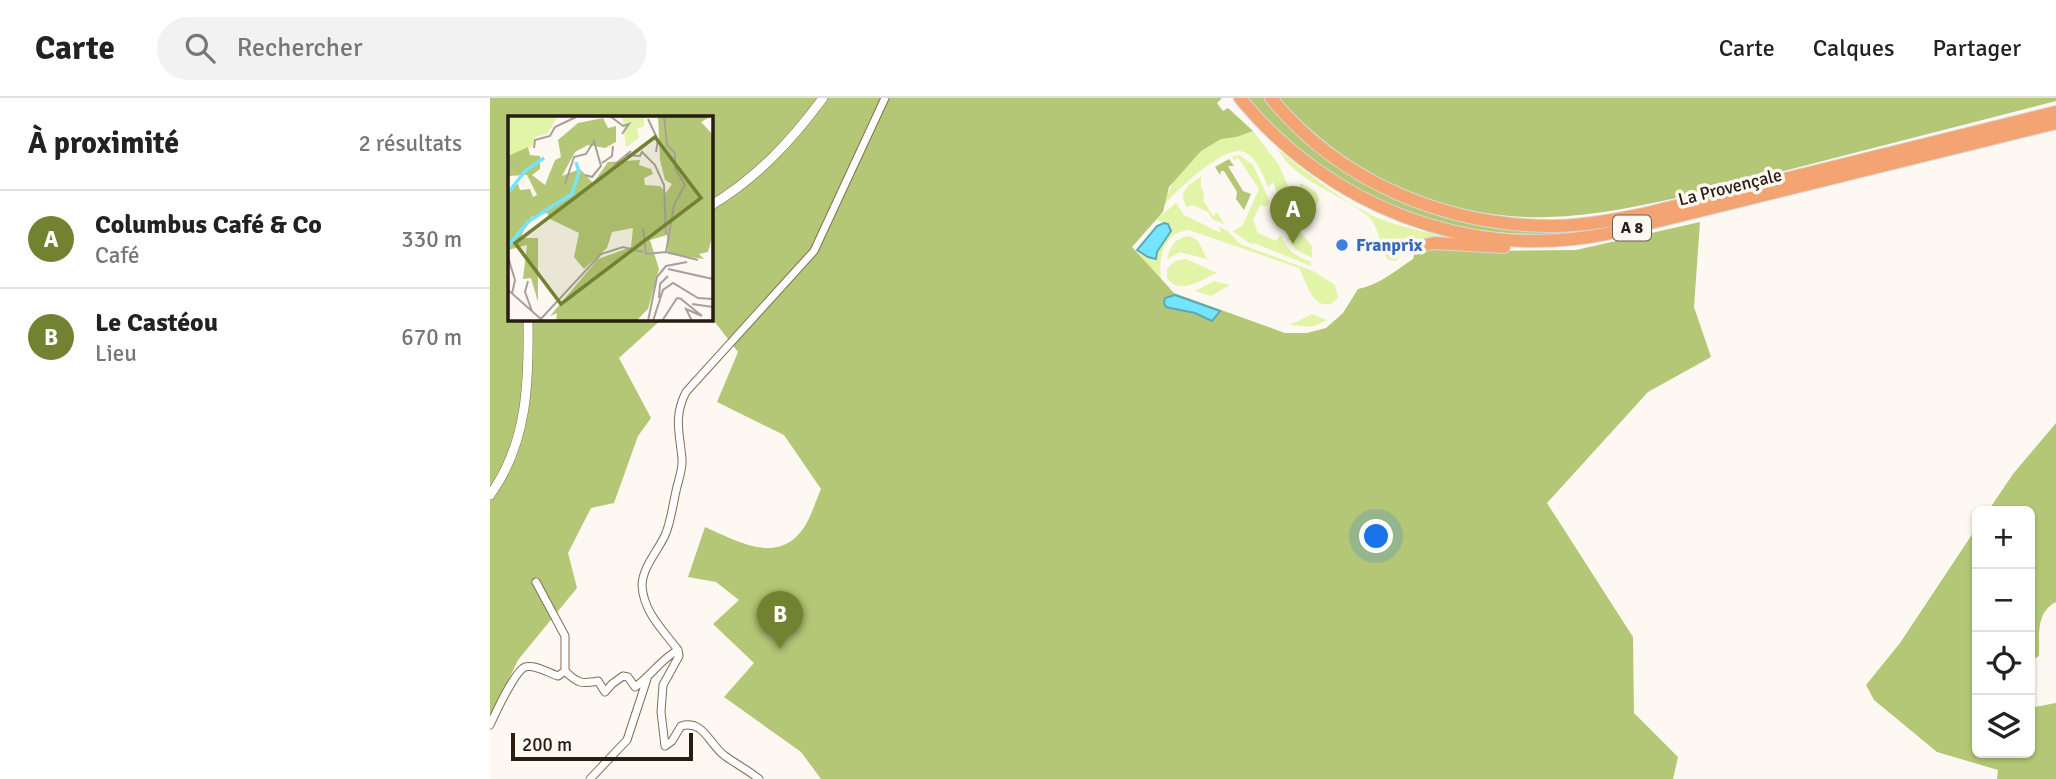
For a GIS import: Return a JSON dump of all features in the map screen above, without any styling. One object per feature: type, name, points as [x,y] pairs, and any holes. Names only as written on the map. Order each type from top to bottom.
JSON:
[{"type":"highway","points":[[1233,98],[1270,144]]},
{"type":"highway","name":"La Provençale","points":[[1240,98],[1272,133],[1311,168],[1359,198],[1434,227],[1478,237],[1544,240],[1596,236],[1677,218],[2056,123]]},
{"type":"highway","name":"La Provençale","points":[[1271,98],[1294,124],[1326,151],[1357,173],[1403,196],[1458,215],[1508,224],[1535,225],[1583,224],[1643,214],[2056,112]]},
{"type":"highway","points":[[1421,246],[1434,243],[1545,247],[1570,244],[1596,236]]},
{"type":"street","points":[[712,204],[786,146],[823,98]]},
{"type":"street","points":[[759,779],[717,750],[699,727],[687,724],[681,726],[672,741],[665,746],[661,712],[663,685],[679,656],[678,650],[649,612],[642,584],[645,572],[666,532],[682,461],[678,428],[679,411],[686,392],[814,251],[885,98]]},
{"type":"street","points":[[490,495],[509,465],[519,432],[527,393],[528,320]]},
{"type":"street","points":[[536,582],[565,636],[565,671]]},
{"type":"street","points":[[565,671],[579,681],[589,684],[598,681],[605,692],[623,676],[628,677],[635,687],[668,655],[678,650]]},
{"type":"street","points":[[490,725],[516,675],[523,668],[529,666],[558,676],[565,671]]},
{"type":"street","points":[[590,779],[627,740],[647,678]]},
{"type":"green space","points":[[490,98],[1222,98],[1217,103],[1223,111],[1228,108],[1253,131],[1221,139],[1201,151],[1169,187],[1163,212],[1132,247],[1174,293],[1285,333],[1307,333],[1326,328],[1343,313],[1358,289],[1387,277],[1426,247],[1487,251],[1576,250],[1700,222],[1694,307],[1711,357],[1648,392],[1547,503],[1633,637],[1634,713],[1678,757],[1673,779],[821,779],[801,752],[724,697],[754,663],[713,624],[739,600],[716,582],[688,577],[705,527],[745,544],[772,548],[784,545],[796,537],[806,524],[821,489],[784,435],[717,402],[738,352],[712,318],[712,116],[508,116],[508,320],[661,320],[619,358],[651,418],[638,436],[614,503],[591,508],[568,553],[577,588],[518,660],[490,719]]},
{"type":"green space","points":[[1246,98],[1265,98],[1293,129],[1390,196],[1567,233],[1494,232],[1460,227],[1396,208],[1365,194],[1303,155],[1280,135]]},
{"type":"green space","points":[[1278,98],[2056,98],[2056,101],[1690,195],[1602,212],[1548,217],[1483,213],[1420,196],[1390,183],[1334,149]]},
{"type":"green space","points":[[1253,131],[1279,165],[1289,188],[1287,207],[1294,225],[1312,246],[1312,258],[1295,249],[1287,238],[1292,235],[1273,182],[1268,187],[1256,163],[1244,152],[1236,151],[1214,162],[1164,205],[1172,185],[1192,157],[1220,139]]},
{"type":"green space","points":[[1277,148],[1325,186],[1364,211],[1398,225],[1466,241],[1466,244],[1412,240],[1407,243],[1396,261],[1388,260],[1375,226],[1368,216],[1307,179],[1285,160]]},
{"type":"green space","points":[[1239,155],[1253,165],[1270,202],[1265,207],[1260,205],[1253,220],[1258,233],[1276,241],[1281,235],[1289,249],[1311,262],[1311,266],[1251,244],[1233,231],[1243,225],[1259,189],[1239,159],[1236,158],[1235,161],[1232,157]]},
{"type":"green space","points":[[1229,159],[1234,166],[1228,166],[1243,191],[1251,194],[1244,210],[1224,171],[1221,171],[1220,175],[1215,167]]},
{"type":"green space","points":[[1201,177],[1203,200],[1213,216],[1217,212],[1224,224],[1193,205],[1187,207],[1184,202],[1185,189]]},
{"type":"green space","points":[[1301,183],[1316,192],[1319,199],[1316,206],[1299,186]]},
{"type":"green space","points":[[1176,203],[1184,215],[1221,233],[1219,227],[1228,231],[1240,244],[1313,271],[1335,285],[1338,298],[1331,304],[1319,302],[1310,293],[1299,268],[1189,230],[1180,232],[1167,242],[1161,257],[1162,283],[1136,251],[1148,257],[1157,252],[1170,234],[1168,224],[1157,219]]},
{"type":"green space","points":[[1190,236],[1198,241],[1207,259],[1180,252],[1167,259],[1174,243]]},
{"type":"green space","points":[[1186,259],[1217,273],[1191,285],[1178,286],[1167,278],[1167,269],[1175,261]]},
{"type":"green space","points":[[1214,281],[1230,285],[1211,296],[1195,291]]},
{"type":"green space","points":[[1312,314],[1327,320],[1312,327],[1290,325]]},
{"type":"green space","points":[[2056,423],[2056,602],[2042,618],[2039,656],[2035,658],[2035,506],[1991,506],[2013,474]]},
{"type":"green space","points":[[1972,535],[1972,758],[2035,758],[2035,707],[2056,703],[2056,779],[1997,779],[1998,770],[1937,752],[1874,700],[1866,685],[1900,643]]},
{"type":"water","points":[[1168,224],[1171,231],[1157,252],[1156,259],[1137,250],[1157,226]]},
{"type":"water","points":[[1175,295],[1220,311],[1212,321],[1195,313],[1166,307],[1165,298]]},
{"type":"place","name":"Columbus Café & Co","points":[[1293,244]]},
{"type":"place","name":"Franprix","points":[[1342,245]]},
{"type":"place","name":"Le Castéou","points":[[780,649]]}]
